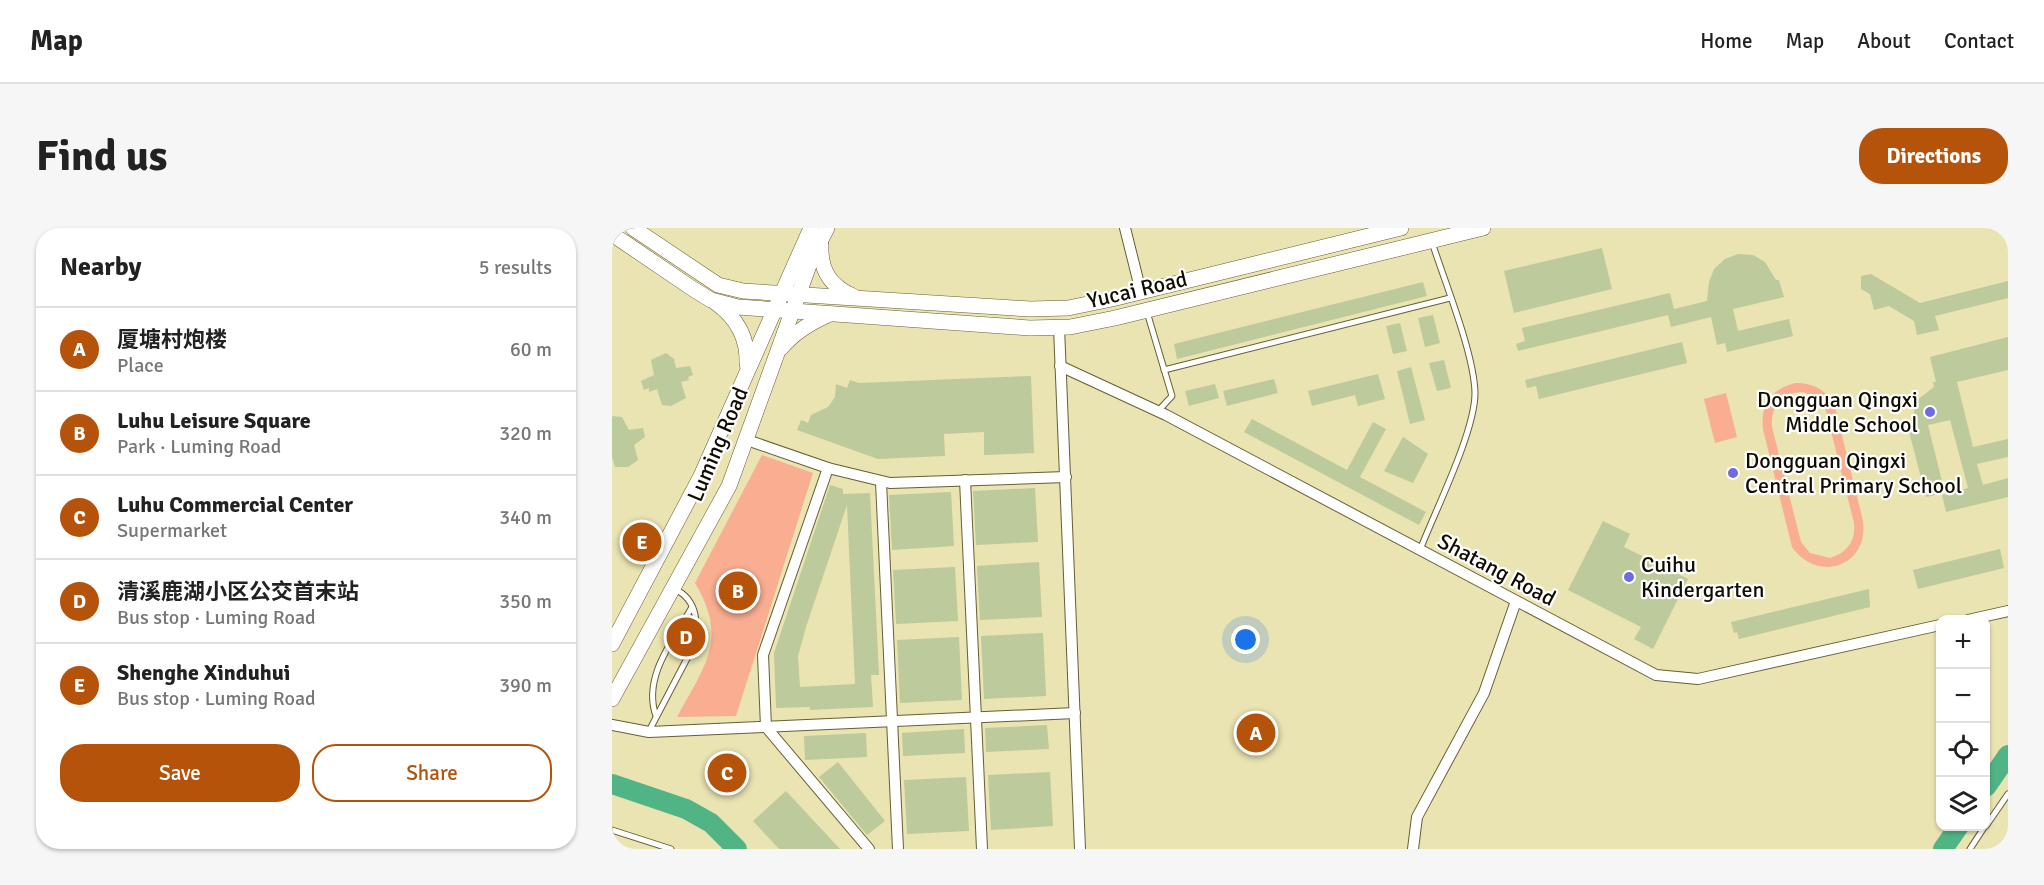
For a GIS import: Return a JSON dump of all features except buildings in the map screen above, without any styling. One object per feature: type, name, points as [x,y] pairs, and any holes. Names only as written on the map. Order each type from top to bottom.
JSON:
[{"type":"main road","name":"Yucai Road","points":[[633,228],[718,285],[742,291],[1030,309],[1068,308],[1141,292],[1358,233],[1401,228]]},
{"type":"main road","name":"Yucai Road","points":[[711,300],[738,307],[773,310],[1030,328],[1059,327],[1147,311],[1483,228]]},
{"type":"main road","name":"Luming Road","points":[[612,644],[701,476],[780,293],[820,232]]},
{"type":"main road","name":"Luming Road","points":[[612,699],[729,486],[820,232]]},
{"type":"main road","points":[[820,232],[820,262],[829,280],[840,290],[856,297]]},
{"type":"main road","points":[[612,234],[729,312],[742,332],[747,350],[747,370]]},
{"type":"main road","points":[[777,353],[801,329],[832,313]]},
{"type":"street","points":[[1125,228],[1141,292]]},
{"type":"street","points":[[1059,327],[1080,849]]},
{"type":"street","name":"Shatang Road","points":[[1060,366],[1158,411],[1656,675],[1698,678],[1936,626]]},
{"type":"street","points":[[747,440],[828,468],[881,482],[1066,477]]},
{"type":"street","points":[[828,468],[764,655],[766,727],[869,849]]},
{"type":"street","points":[[965,480],[982,849]]},
{"type":"street","points":[[881,482],[898,849]]},
{"type":"street","points":[[1413,849],[1417,817],[1484,693],[1516,601]]},
{"type":"street","points":[[1990,615],[2008,611]]},
{"type":"street","points":[[612,724],[649,732],[1075,713]]},
{"type":"lane","points":[[1420,550],[1471,422],[1475,394],[1472,367],[1431,241]]},
{"type":"lane","points":[[1164,370],[1450,298]]},
{"type":"lane","points":[[1147,311],[1172,396],[1158,411]]},
{"type":"lane","points":[[649,732],[692,649],[697,620],[682,592],[672,588]]},
{"type":"lane","points":[[656,716],[651,692],[653,678],[692,607]]},
{"type":"lane","points":[[1990,819],[2008,794]]},
{"type":"lane","points":[[612,831],[671,849]]},
{"type":"lane","points":[[1970,849],[1982,831]]},
{"type":"shaded area","points":[[1808,384],[1822,391],[1834,403],[1863,521],[1863,537],[1858,549],[1850,559],[1840,565],[1827,567],[1815,565],[1803,558],[1792,547],[1763,429],[1764,412],[1769,399],[1774,393],[1788,385]],"holes":[[[1803,392],[1816,397],[1825,407],[1854,523],[1852,541],[1841,553],[1830,558],[1810,553],[1801,542],[1772,427],[1773,413],[1784,398]]]},
{"type":"shaded area","points":[[1726,393],[1737,437],[1715,443],[1704,399]]},
{"type":"shaded area","points":[[762,455],[813,473],[736,716],[677,717],[704,667],[709,652],[710,621],[705,603],[695,583]]},
{"type":"waterway","points":[[1990,781],[2008,755]]},
{"type":"waterway","points":[[612,784],[686,809],[711,823],[737,849]]},
{"type":"waterway","points":[[1943,849],[1956,831]]},
{"type":"place","name":"Dongguan Qingxi Middle School","points":[[1930,412]]},
{"type":"place","name":"Dongguan Qingxi Central Primary School","points":[[1733,473]]},
{"type":"place","name":"Shenghe Xinduhui","points":[[642,542]]},
{"type":"place","name":"Cuihu Kindergarten","points":[[1629,577]]},
{"type":"place","name":"Luhu Leisure Square","points":[[738,591]]},
{"type":"place","name":"清溪鹿湖小区公交首末站","points":[[686,637]]},
{"type":"place","name":"厦塘村炮楼","points":[[1256,733]]},
{"type":"place","name":"Luhu Commercial Center","points":[[727,773]]}]
